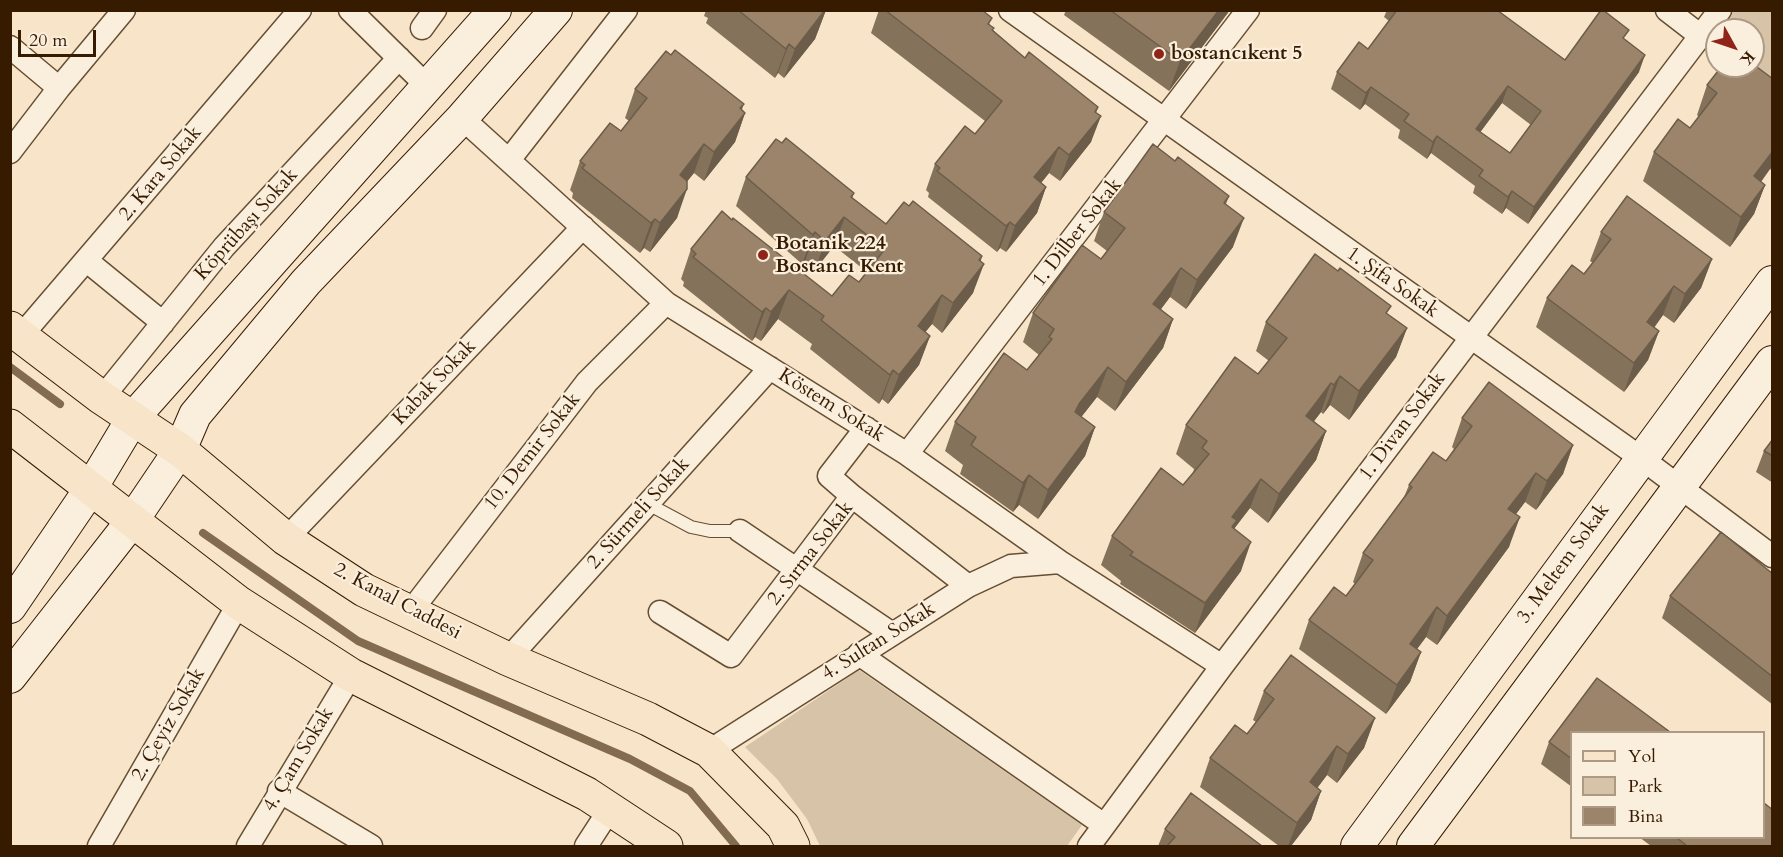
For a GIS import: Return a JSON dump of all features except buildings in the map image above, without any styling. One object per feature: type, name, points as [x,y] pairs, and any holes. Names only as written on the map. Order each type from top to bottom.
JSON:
[{"type":"main road","points":[[10,607],[91,488],[133,418],[495,10]]},
{"type":"main road","points":[[10,677],[132,521],[180,450],[195,415],[306,282],[462,118],[556,10]]},
{"type":"main road","name":"3. Meltem Sokak","points":[[1357,846],[1773,282]]},
{"type":"main road","name":"2. Kanal Caddesi","points":[[16,332],[102,398],[180,450],[286,539],[364,590],[508,659],[648,719],[709,751],[783,826],[793,846]]},
{"type":"main road","points":[[1413,846],[1773,362]]},
{"type":"main road","points":[[10,426],[239,603],[351,675],[610,809],[666,846]]},
{"type":"street","points":[[10,152],[59,87],[124,10]]},
{"type":"street","name":"2. Kara Sokak","points":[[16,332],[87,261],[300,10]]},
{"type":"street","points":[[350,10],[428,87]]},
{"type":"street","points":[[509,160],[626,10]]},
{"type":"street","name":"1. Şifa Sokak","points":[[1010,10],[1641,458],[1773,556]]},
{"type":"street","name":"1. Dilber Sokak","points":[[907,454],[1248,10]]},
{"type":"street","points":[[1667,10],[1702,37]]},
{"type":"street","name":"1. Divan Sokak","points":[[1089,846],[1222,666],[1470,338],[1702,37],[1720,10]]},
{"type":"street","points":[[10,47],[59,87]]},
{"type":"street","name":"Köprübaşı Sokak","points":[[102,398],[224,247],[399,58]]},
{"type":"street","name":"Köstem Sokak","points":[[462,118],[666,303],[907,454],[1060,562],[1222,666]]},
{"type":"street","name":"Kabak Sokak","points":[[286,539],[583,227]]},
{"type":"street","points":[[87,261],[163,323]]},
{"type":"street","name":"10. Demir Sokak","points":[[411,611],[587,382],[666,303]]},
{"type":"street","name":"2. Sürmeli Sokak","points":[[508,659],[771,368]]},
{"type":"street","points":[[852,496],[829,476],[866,428]]},
{"type":"street","name":"2. Sırma Sokak","points":[[660,612],[732,656],[852,496],[968,586]]},
{"type":"street","points":[[740,531],[891,633]]},
{"type":"street","name":"4. Sultan Sokak","points":[[709,751],[968,586],[1011,566],[1060,562]]},
{"type":"street","name":"2. Çeyiz Sokak","points":[[99,846],[239,603]]},
{"type":"street","points":[[859,654],[1104,825]]},
{"type":"street","name":"4. Çam Sokak","points":[[248,846],[279,791],[351,675]]},
{"type":"street","points":[[279,791],[371,846]]},
{"type":"street","points":[[586,846],[610,809]]},
{"type":"lane","points":[[648,504],[691,527],[710,531],[740,531]]},
{"type":"green space","points":[[1733,11],[1772,11],[1772,82],[1765,76],[1765,18],[1728,18]]},
{"type":"green space","points":[[859,670],[1082,825],[1067,846],[820,846],[807,819],[777,779],[745,747]]},
{"type":"waterway","points":[[10,367],[60,404]]},
{"type":"waterway","points":[[203,533],[358,641],[630,759],[690,791],[736,846]]},
{"type":"place","name":"bostancıkent 5","points":[[1159,54]]},
{"type":"place","name":"Botanik 224 Bostancı Kent","points":[[763,255]]}]
